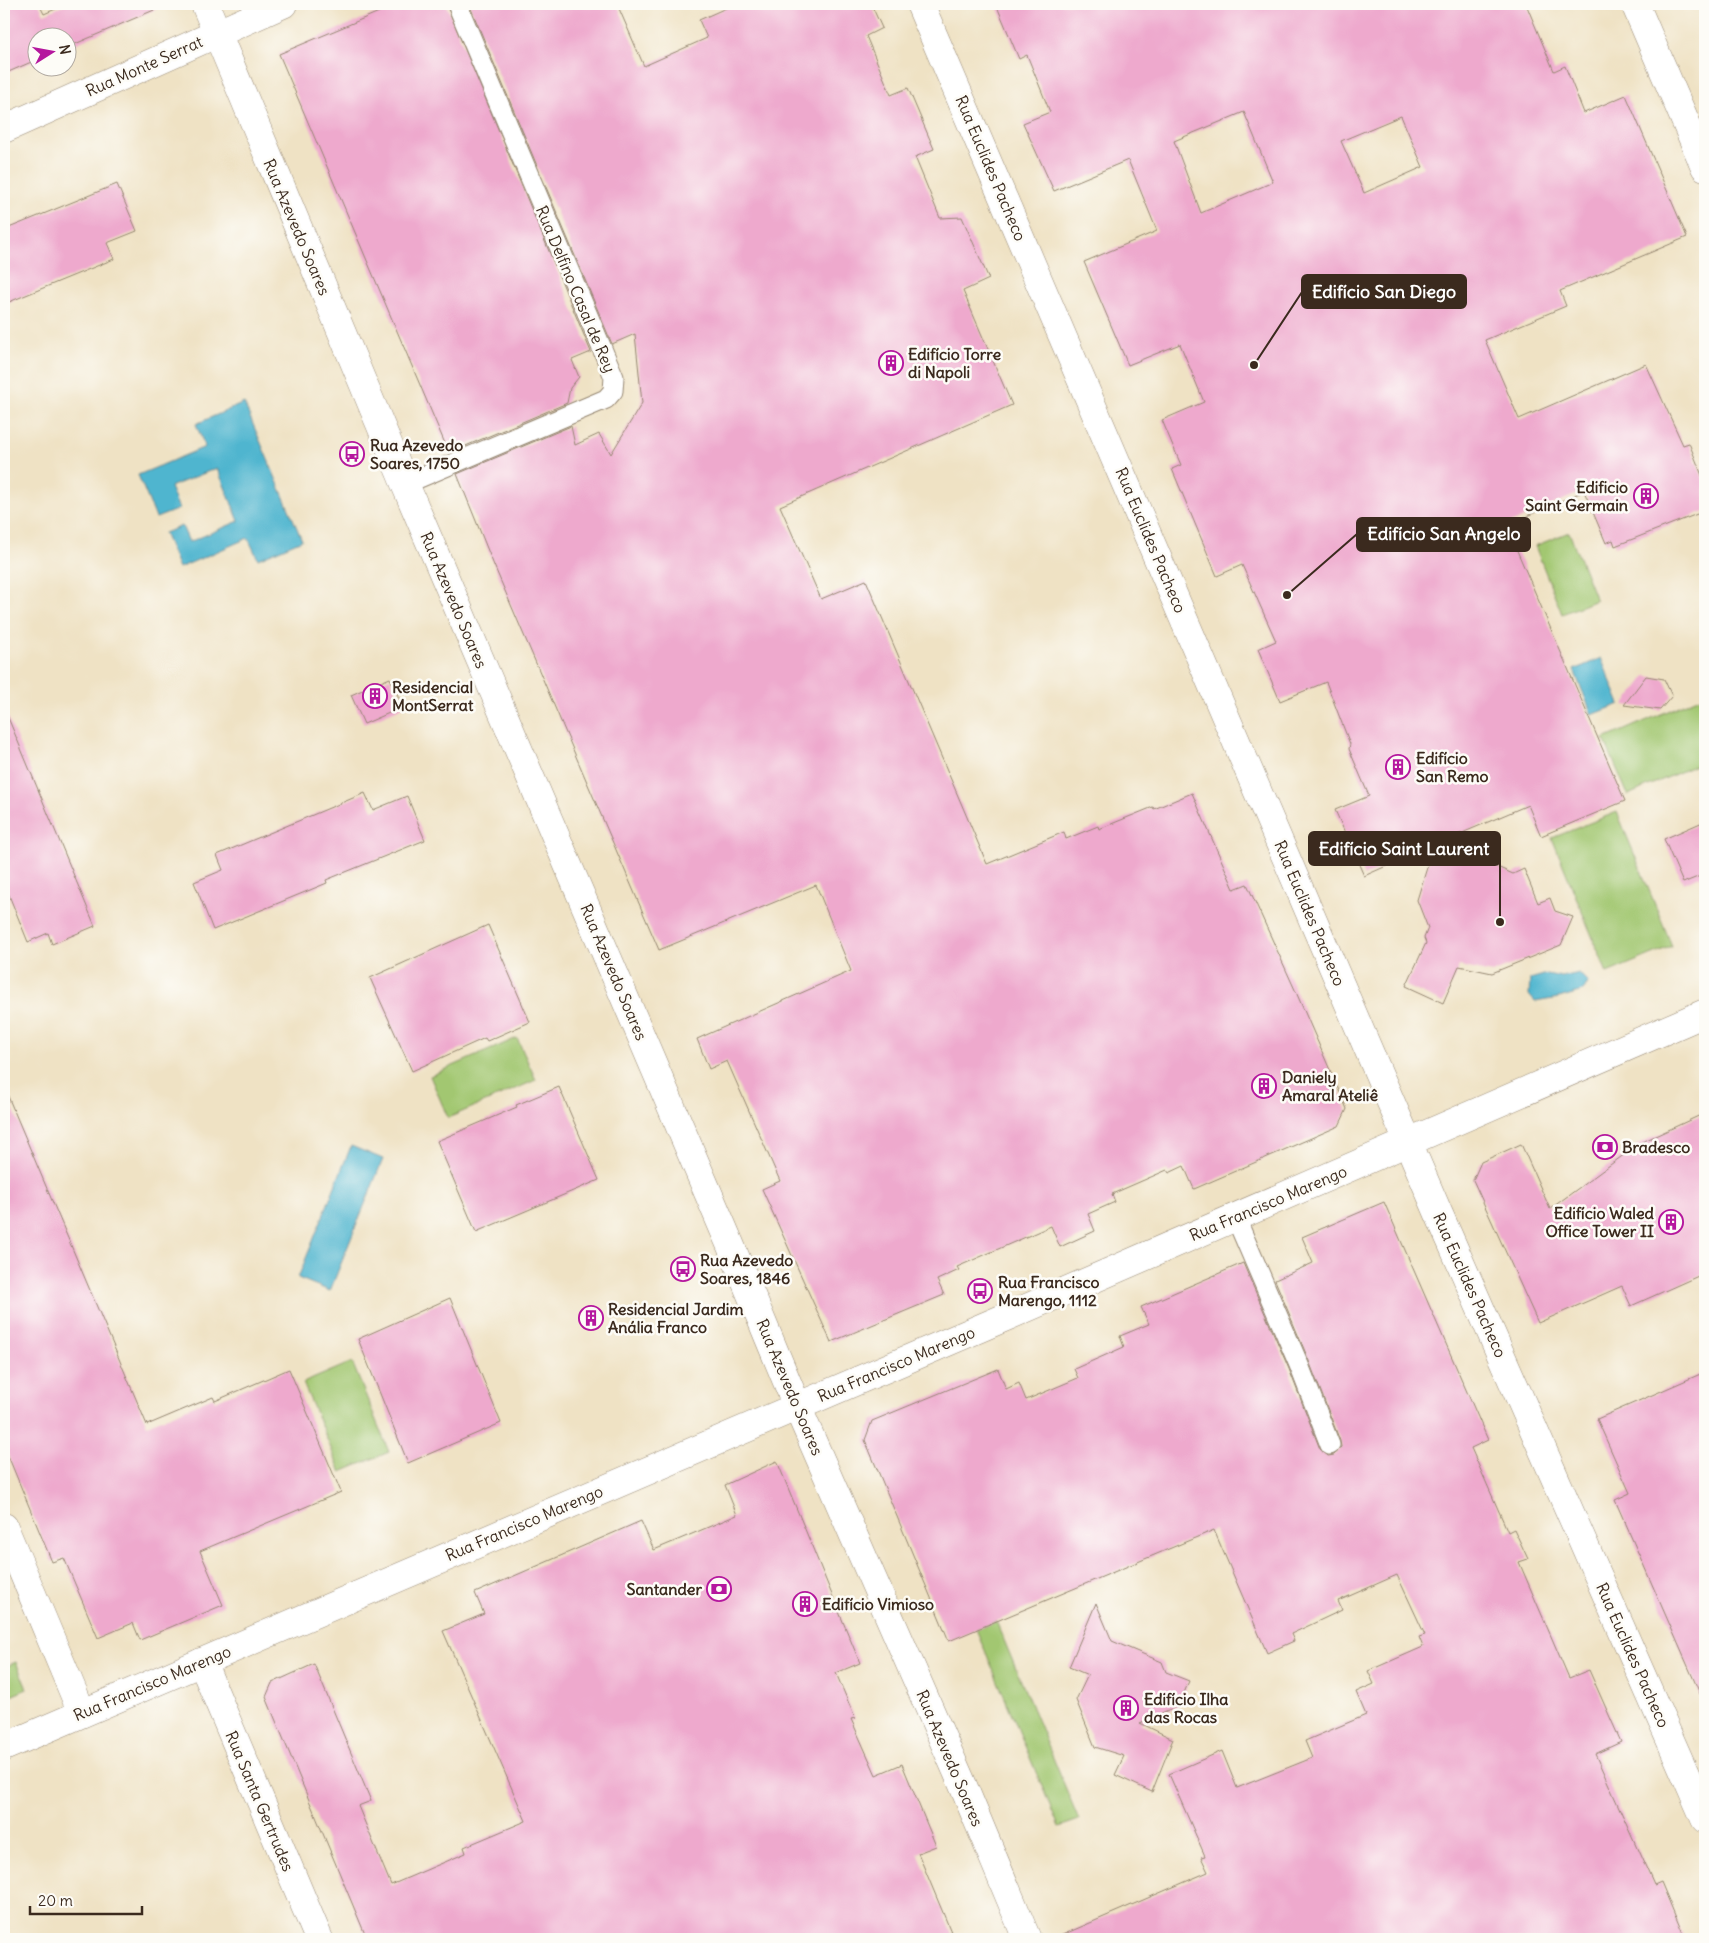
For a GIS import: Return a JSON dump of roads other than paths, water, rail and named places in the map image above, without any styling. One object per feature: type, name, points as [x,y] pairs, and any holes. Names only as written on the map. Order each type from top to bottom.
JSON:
[{"type":"street","name":"Rua Azevedo Soares","points":[[204,4],[405,484],[723,1226],[797,1406],[962,1783],[1027,1939]]},
{"type":"street","name":"Rua Monte Serrat","points":[[4,129],[284,4]]},
{"type":"street","name":"Rua Euclides Pacheco","points":[[920,4],[1409,1143],[1705,1819]]},
{"type":"street","points":[[1635,4],[1705,167]]},
{"type":"street","name":"Rua Francisco Marengo","points":[[4,1747],[1409,1143],[1705,1013]]},
{"type":"street","points":[[4,1527],[82,1713]]},
{"type":"street","name":"Rua Santa Gertrudes","points":[[202,1662],[318,1939]]},
{"type":"lane","name":"Rua Delfino Casal de Rey","points":[[405,484],[606,399],[614,391],[614,377],[457,4]]},
{"type":"lane","points":[[1236,1216],[1299,1365],[1330,1445]]},
{"type":"water","points":[[244,403],[302,540],[258,559],[248,538],[179,568],[164,533],[182,526],[189,542],[239,521],[217,468],[170,487],[179,509],[156,518],[138,475],[205,447],[196,424]]},
{"type":"water","points":[[1601,658],[1620,704],[1592,715],[1574,670]]},
{"type":"water","points":[[1579,973],[1588,982],[1583,991],[1535,1002],[1529,995],[1530,979],[1547,974],[1562,977]]},
{"type":"water","points":[[351,1146],[383,1159],[330,1291],[298,1278]]},
{"type":"place","name":"Edifício Torre di Napoli","points":[[891,363]]},
{"type":"place","name":"Edifício San Diego","points":[[1254,365]]},
{"type":"place","name":"Rua Azevedo Soares, 1750","points":[[352,454]]},
{"type":"place","name":"Edificio Saint Germain","points":[[1646,496]]},
{"type":"place","name":"Edifício San Angelo","points":[[1287,595]]},
{"type":"place","name":"Residencial MontSerrat","points":[[375,696]]},
{"type":"place","name":"Edifício San Remo","points":[[1398,767]]},
{"type":"place","name":"Edifício Saint Laurent","points":[[1500,922]]},
{"type":"place","name":"Daniely Amaral Ateliê","points":[[1264,1086]]},
{"type":"place","name":"Bradesco","points":[[1605,1147]]},
{"type":"place","name":"Edifício Waled Office Tower II","points":[[1671,1222]]},
{"type":"place","name":"Rua Azevedo Soares, 1846","points":[[683,1269]]},
{"type":"place","name":"Rua Francisco Marengo, 1112","points":[[980,1291]]},
{"type":"place","name":"Residencial Jardim Anália Franco","points":[[591,1318]]},
{"type":"place","name":"Santander","points":[[719,1589]]},
{"type":"place","name":"Edifício Vimioso","points":[[805,1604]]},
{"type":"place","name":"Edifício Ilha das Rocas","points":[[1126,1708]]}]
